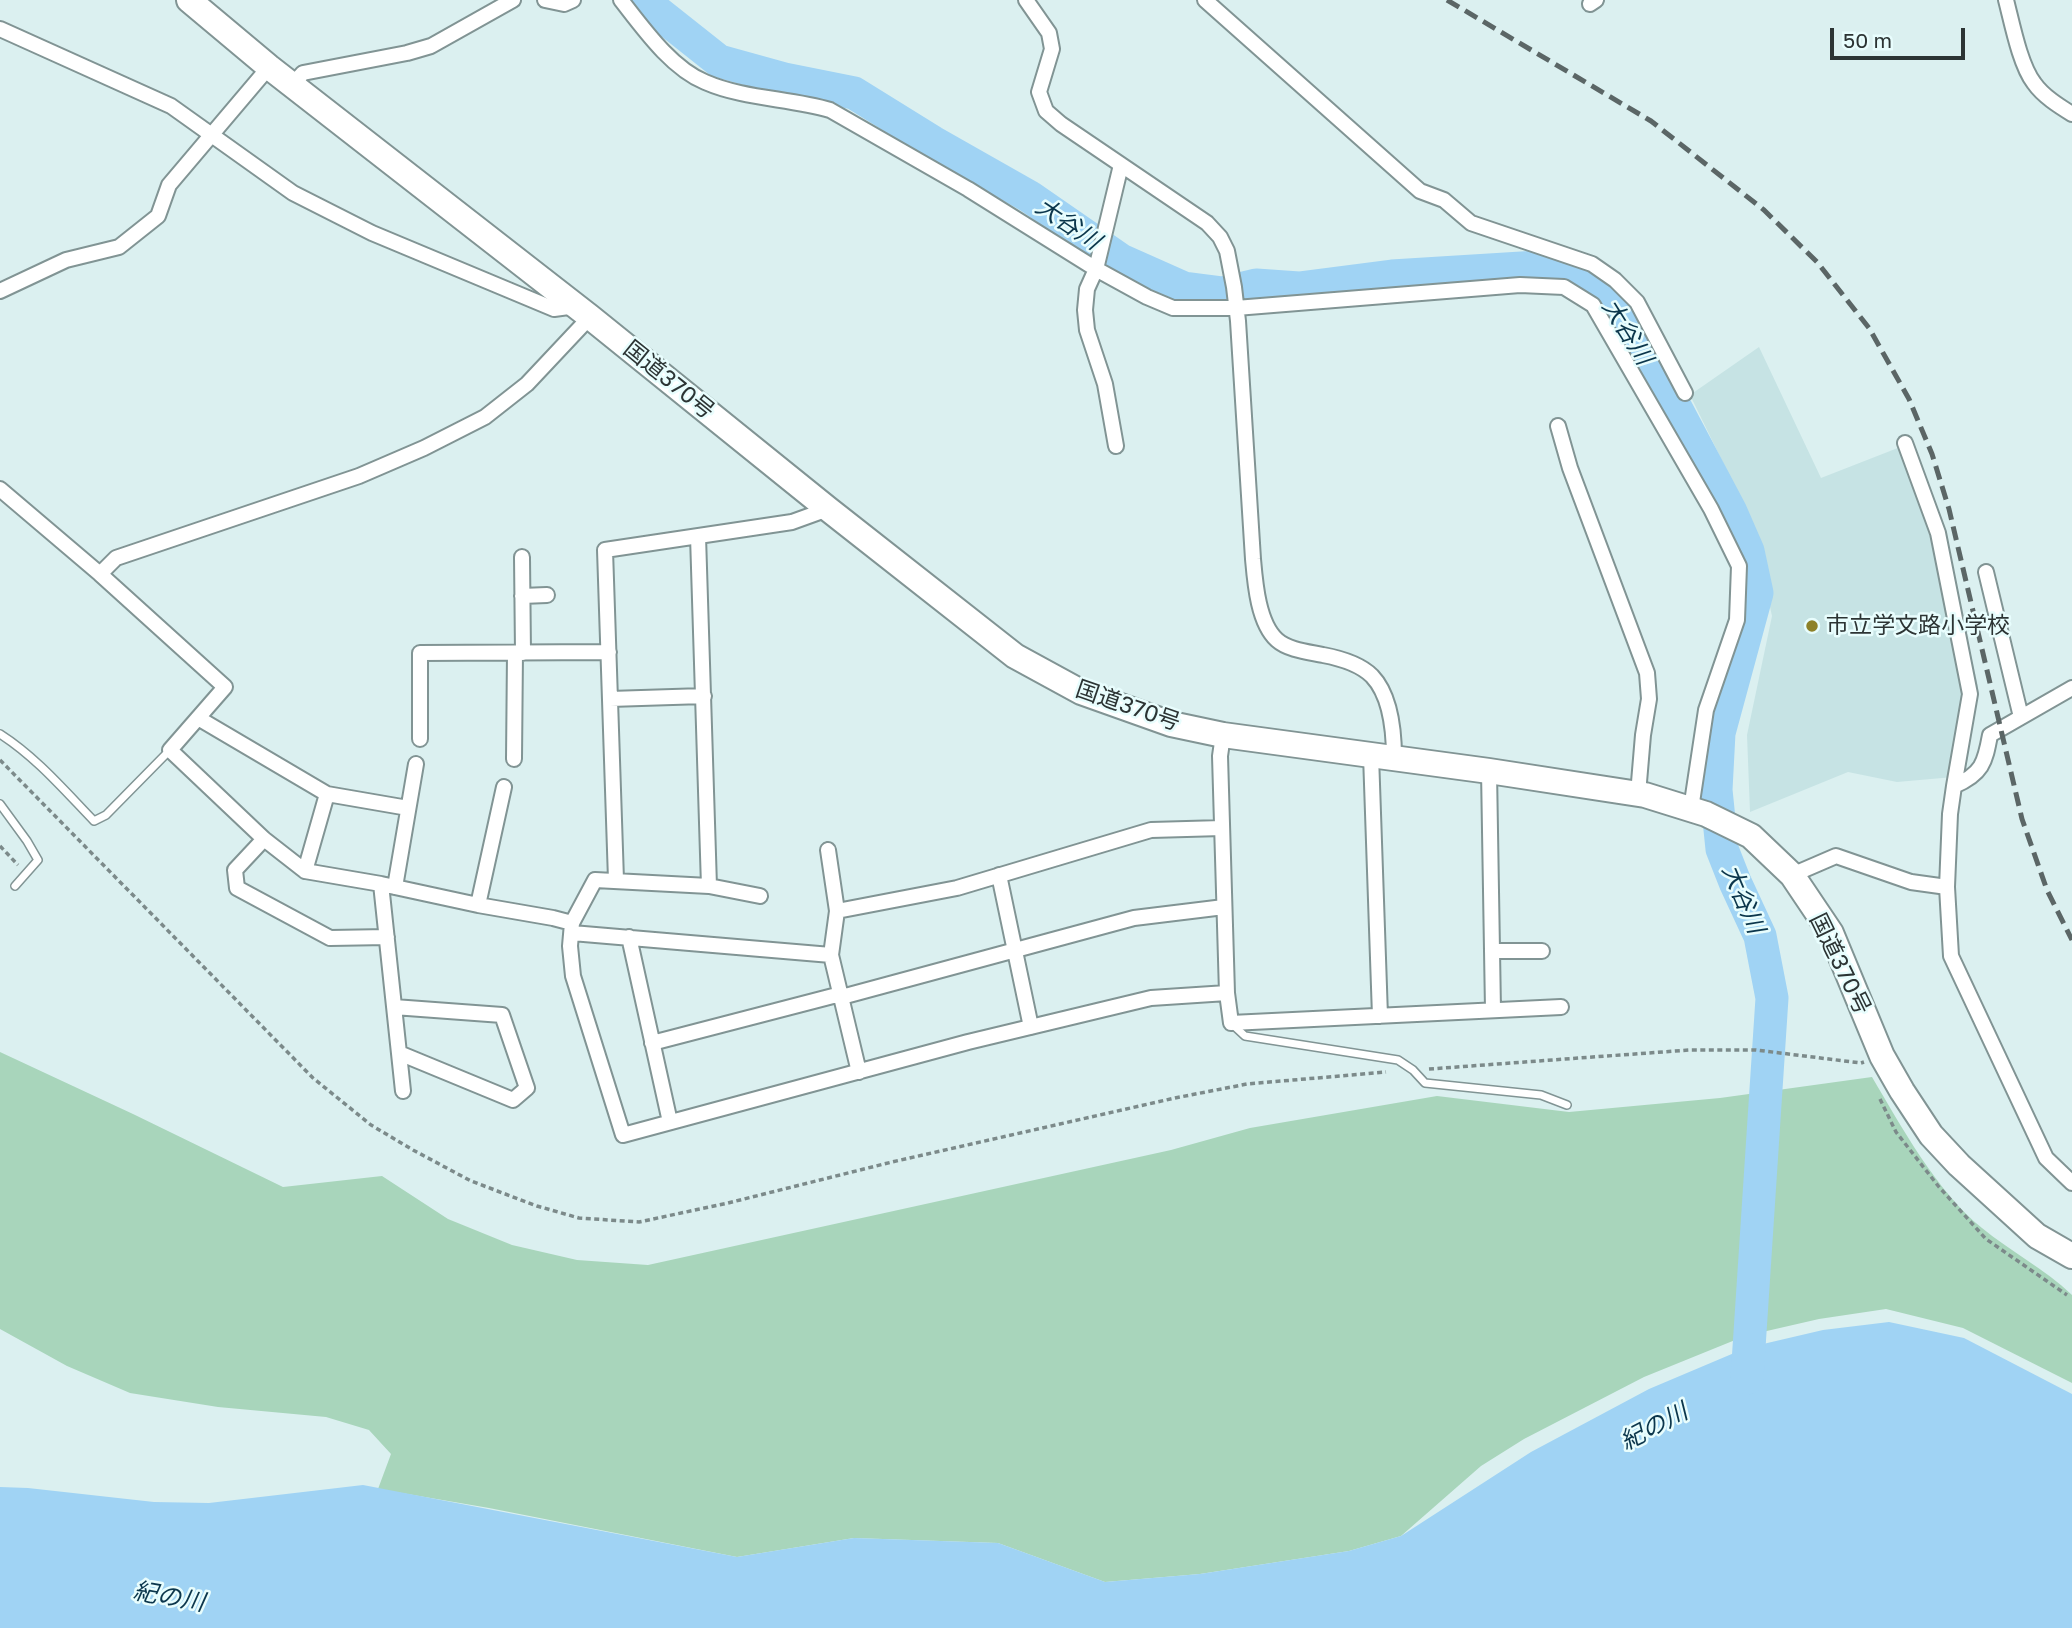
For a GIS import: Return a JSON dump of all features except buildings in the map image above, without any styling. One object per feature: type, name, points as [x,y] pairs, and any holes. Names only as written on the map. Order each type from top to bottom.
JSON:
[{"type":"highway","name":"国道370号","points":[[189,0],[269,67],[583,311],[1015,656],[1081,692],[1171,723],[1223,735],[1638,794],[1699,811],[1751,836],[1792,875],[1831,933],[1882,1056],[1931,1135],[1959,1165],[2038,1236],[2072,1256]]},
{"type":"street","points":[[293,84],[303,73],[431,46],[513,0]]},
{"type":"street","points":[[545,0],[564,4],[573,0]]},
{"type":"street","points":[[621,0],[663,50],[703,81],[748,94],[830,110],[968,189],[1096,269],[1172,308],[1236,308],[1520,285],[1564,287],[1593,304],[1711,509],[1739,566],[1737,620],[1706,710],[1699,811]]},
{"type":"street","points":[[1026,0],[1049,33],[1052,49],[1039,92],[1046,111],[1061,124],[1207,223],[1220,237],[1227,251],[1238,321],[1256,587],[1268,627],[1278,641],[1303,651],[1335,657],[1357,667],[1371,676],[1382,692],[1391,719],[1383,756],[1380,1016]]},
{"type":"street","points":[[1205,0],[1420,191],[1444,200],[1471,223],[1583,260],[1615,280],[1637,302],[1685,393]]},
{"type":"street","points":[[2006,0],[2025,68],[2034,83],[2057,105],[2072,114]]},
{"type":"street","points":[[0,29],[171,106],[293,193],[372,233],[554,309],[583,311]]},
{"type":"street","points":[[0,291],[65,260],[119,247],[158,216],[169,186],[269,67]]},
{"type":"street","points":[[1116,446],[1105,384],[1087,330],[1085,310],[1087,289],[1096,269],[1121,165]]},
{"type":"street","points":[[100,573],[116,558],[359,476],[424,448],[485,416],[527,384],[583,311]]},
{"type":"street","points":[[1558,426],[1570,468],[1647,673],[1649,699],[1638,794]]},
{"type":"street","points":[[1905,443],[1938,533],[1970,694],[1950,814],[1947,887],[1951,956],[2046,1158],[2072,1183]]},
{"type":"street","points":[[0,489],[100,573],[225,687],[170,750],[264,839],[305,871],[553,918],[572,928],[629,937],[831,955]]},
{"type":"street","points":[[616,880],[605,550],[792,522],[828,509]]},
{"type":"street","points":[[698,536],[709,886]]},
{"type":"street","points":[[514,759],[522,557]]},
{"type":"street","points":[[1986,572],[2021,717]]},
{"type":"street","points":[[522,596],[547,595]]},
{"type":"street","points":[[420,739],[420,653],[609,652]]},
{"type":"street","points":[[1954,786],[1970,779],[1978,771],[1985,760],[1990,735],[2072,688]]},
{"type":"street","points":[[610,699],[704,696]]},
{"type":"street","points":[[198,718],[327,794],[408,808]]},
{"type":"street","points":[[1223,735],[1220,756],[1224,907],[1227,993],[1231,1023],[1561,1007]]},
{"type":"street","points":[[403,1091],[387,937],[388,886],[416,764]]},
{"type":"street","points":[[1489,771],[1493,1010]]},
{"type":"street","points":[[478,905],[504,787]]},
{"type":"street","points":[[305,871],[327,794]]},
{"type":"street","points":[[837,911],[957,888],[1151,830],[1222,828]]},
{"type":"street","points":[[264,839],[236,870],[237,888],[330,937],[387,937]]},
{"type":"street","points":[[828,850],[837,911],[831,955],[859,1072]]},
{"type":"street","points":[[1792,875],[1836,856],[1911,882],[1947,887]]},
{"type":"street","points":[[999,876],[1031,1027]]},
{"type":"street","points":[[760,896],[709,886],[594,880],[572,928],[570,947],[573,976],[622,1135],[1151,998],[1227,993]]},
{"type":"street","points":[[652,1043],[1015,952],[1134,918],[1224,907]]},
{"type":"street","points":[[629,937],[670,1122]]},
{"type":"street","points":[[1492,951],[1542,951]]},
{"type":"street","points":[[394,1007],[502,1015],[527,1088],[513,1100],[399,1053]]},
{"type":"lane","points":[[0,734],[19,746],[94,821],[106,816],[170,750]]},
{"type":"lane","points":[[0,804],[27,841],[37,860],[15,886]]},
{"type":"lane","points":[[1231,1023],[1245,1037],[1398,1060],[1413,1070],[1425,1083],[1541,1095],[1567,1105]]},
{"type":"path","points":[[0,846],[26,874]]},
{"type":"shaded area","points":[[1759,347],[1821,478],[1908,444],[1943,532],[1978,686],[1965,776],[1897,782],[1848,772],[1750,812],[1747,735],[1772,616],[1750,518],[1690,395]]},
{"type":"green space","points":[[0,1052],[283,1187],[382,1176],[448,1219],[512,1245],[577,1260],[648,1265],[1171,1150],[1250,1128],[1437,1096],[1569,1112],[1720,1098],[1872,1077],[1921,1157],[1950,1196],[1982,1228],[2072,1295],[2072,1383],[1963,1328],[1886,1309],[1819,1319],[1745,1336],[1644,1377],[1524,1439],[1481,1466],[1401,1536],[1349,1551],[1200,1574],[1105,1582],[998,1543],[854,1538],[737,1557],[378,1489],[391,1454],[369,1430],[326,1417],[218,1407],[130,1393],[67,1366],[0,1329]]},
{"type":"water","name":"紀の川","points":[[1889,1322],[1964,1338],[2072,1394],[2072,1628],[0,1628],[0,1487],[154,1502],[209,1503],[363,1485],[737,1557],[854,1538],[998,1543],[1105,1582],[1200,1574],[1349,1551],[1401,1536],[1531,1452],[1649,1389],[1746,1348],[1823,1330]]},
{"type":"waterway","name":"大谷川","points":[[646,0],[719,61],[784,79],[854,93],[1030,197],[1121,260],[1184,288],[1223,293],[1256,285],[1299,288],[1392,276],[1538,267],[1581,273],[1613,303],[1677,410],[1731,512],[1748,551],[1757,593],[1719,733],[1716,790],[1722,849],[1760,936],[1772,998],[1747,1378]]},
{"type":"railway","points":[[1447,0],[1651,121],[1764,210],[1817,262],[1869,328],[1909,399],[1932,454],[1949,509],[2022,819],[2047,890],[2072,940]]},
{"type":"place","name":"市立学文路小学校","points":[[1812,626]]}]
